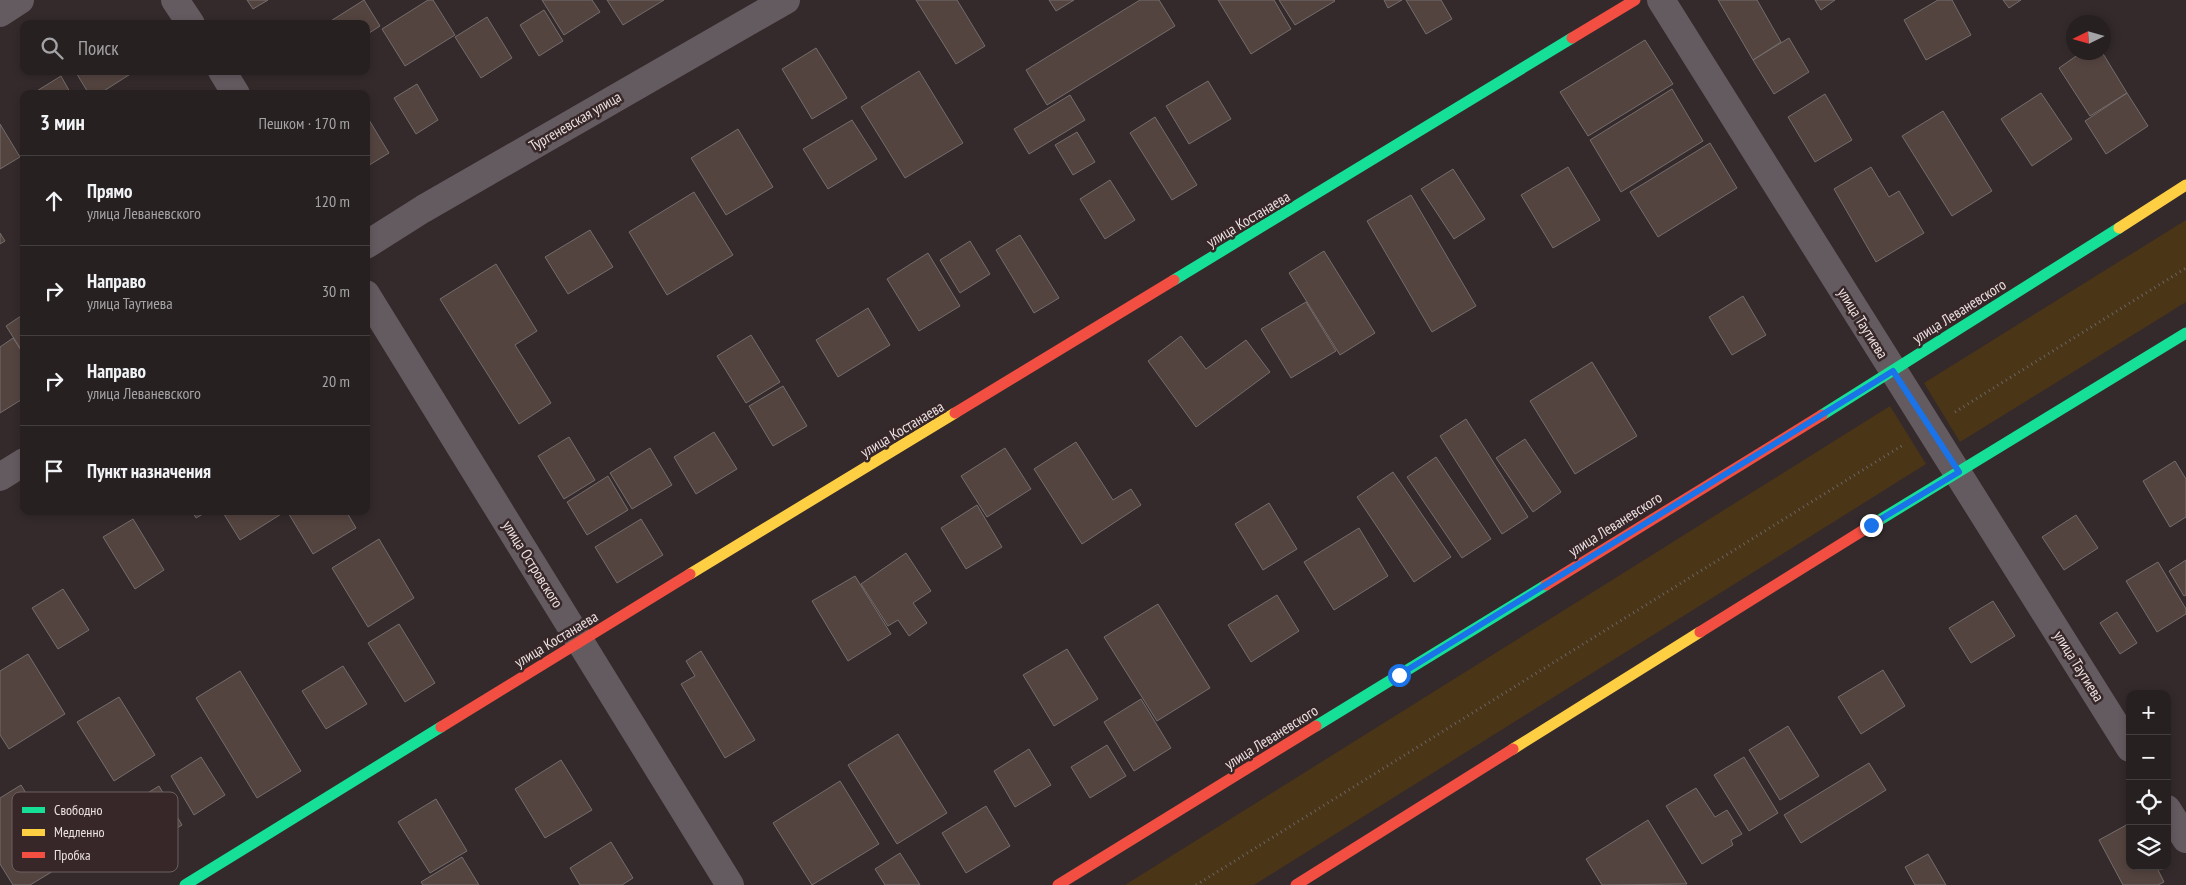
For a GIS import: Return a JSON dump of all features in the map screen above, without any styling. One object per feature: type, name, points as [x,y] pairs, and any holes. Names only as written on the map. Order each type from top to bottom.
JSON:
[{"type":"street","points":[[0,13],[20,0]]},
{"type":"street","points":[[175,0],[188,20]]},
{"type":"street","name":"Тургеневская улица","points":[[370,243],[786,0]]},
{"type":"street","name":"улица Костанаева","points":[[185,885],[580,642],[1636,0]]},
{"type":"street","name":"улица Таутиева","points":[[1661,0],[1893,371],[1959,472],[2126,742]]},
{"type":"street","points":[[224,75],[234,90]]},
{"type":"street","name":"улица Леваневского","points":[[1058,885],[1893,371],[2186,186]]},
{"type":"street","name":"улица Островского","points":[[370,301],[730,885]]},
{"type":"street","points":[[1296,885],[1959,472],[2186,333]]},
{"type":"street","points":[[0,476],[20,464]]},
{"type":"street","points":[[2171,815],[2186,839]]},
{"type":"path","points":[[1196,885],[2186,268]]},
{"type":"shaded area","points":[[2186,220],[2186,302],[1960,442],[1924,383]]},
{"type":"shaded area","points":[[1890,406],[1926,464],[1254,885],[1125,885]]},
{"type":"building","points":[[247,0],[268,0],[253,9]]},
{"type":"building","points":[[364,0],[380,26],[370,32],[370,20],[332,20]]},
{"type":"building","points":[[428,0],[433,0],[455,35],[405,66],[382,29]]},
{"type":"building","points":[[542,0],[592,0],[600,12],[564,35]]},
{"type":"building","points":[[607,0],[664,0],[623,25]]},
{"type":"building","points":[[916,0],[957,0],[985,46],[956,64]]},
{"type":"building","points":[[1049,0],[1074,0],[1056,11]]},
{"type":"building","points":[[1140,0],[1159,0],[1175,26],[1047,105],[1026,70]]},
{"type":"building","points":[[1218,0],[1274,0],[1291,29],[1251,54]]},
{"type":"building","points":[[1279,0],[1334,0],[1335,1],[1295,25]]},
{"type":"building","points":[[1384,0],[1402,0],[1388,8]]},
{"type":"building","points":[[1406,0],[1441,0],[1452,19],[1426,34]]},
{"type":"building","points":[[1718,0],[1757,0],[1781,42],[1753,60]]},
{"type":"building","points":[[1815,0],[1835,0],[1821,10]]},
{"type":"building","points":[[1938,0],[1952,0],[1971,35],[1926,60],[1904,20]]},
{"type":"building","points":[[2003,0],[2021,0],[2009,8]]},
{"type":"building","points":[[544,10],[563,41],[539,56],[520,25]]},
{"type":"building","points":[[487,17],[512,58],[481,78],[455,37]]},
{"type":"building","points":[[1789,38],[1809,72],[1774,94],[1753,60]]},
{"type":"building","points":[[1645,40],[1673,84],[1588,136],[1560,92]]},
{"type":"building","points":[[816,48],[847,98],[812,119],[782,69]]},
{"type":"building","points":[[2070,60],[2107,60],[2127,93],[2090,116],[2059,68]]},
{"type":"building","points":[[919,71],[963,143],[905,178],[861,107]]},
{"type":"building","points":[[77,75],[129,75],[105,90],[87,90]]},
{"type":"building","points":[[61,76],[69,90],[38,90]]},
{"type":"building","points":[[1208,81],[1231,119],[1189,144],[1166,106]]},
{"type":"building","points":[[417,84],[438,120],[416,134],[394,98]]},
{"type":"building","points":[[1672,89],[1703,141],[1621,192],[1590,140]]},
{"type":"building","points":[[2041,93],[2072,139],[2032,166],[2001,119]]},
{"type":"building","points":[[2127,93],[2148,126],[2106,154],[2085,121]]},
{"type":"building","points":[[1825,94],[1852,140],[1815,162],[1788,117]]},
{"type":"building","points":[[1070,95],[1085,120],[1029,154],[1014,129]]},
{"type":"building","points":[[1943,111],[1992,191],[1952,216],[1902,136]]},
{"type":"building","points":[[1155,117],[1197,185],[1172,200],[1130,133]]},
{"type":"building","points":[[852,120],[877,159],[828,189],[803,149]]},
{"type":"building","points":[[370,122],[389,153],[370,165]]},
{"type":"building","points":[[0,124],[20,157],[0,169]]},
{"type":"building","points":[[738,129],[773,187],[726,215],[691,158]]},
{"type":"building","points":[[1077,132],[1095,162],[1073,175],[1055,145]]},
{"type":"building","points":[[1710,143],[1737,188],[1658,237],[1630,192]]},
{"type":"building","points":[[1568,167],[1600,220],[1553,248],[1521,195]]},
{"type":"building","points":[[1871,167],[1889,197],[1899,191],[1924,233],[1876,262],[1834,189]]},
{"type":"building","points":[[1453,169],[1485,219],[1454,239],[1421,189]]},
{"type":"building","points":[[1110,180],[1135,220],[1105,239],[1080,199]]},
{"type":"building","points":[[694,192],[733,255],[667,295],[629,232]]},
{"type":"building","points":[[1411,195],[1476,306],[1432,332],[1367,221]]},
{"type":"building","points":[[590,230],[613,267],[568,294],[545,257]]},
{"type":"building","points":[[0,233],[5,241],[0,244]]},
{"type":"building","points":[[1020,235],[1059,298],[1034,313],[996,250]]},
{"type":"building","points":[[970,241],[990,274],[960,293],[940,260]]},
{"type":"building","points":[[1324,251],[1375,333],[1340,355],[1289,273]]},
{"type":"building","points":[[928,253],[960,306],[919,331],[887,279]]},
{"type":"building","points":[[496,264],[537,331],[515,345],[551,403],[519,424],[440,299]]},
{"type":"building","points":[[1743,296],[1766,335],[1732,355],[1709,317]]},
{"type":"building","points":[[1306,302],[1336,351],[1291,378],[1261,329]]},
{"type":"building","points":[[868,308],[890,345],[838,377],[816,340]]},
{"type":"building","points":[[20,317],[20,348],[6,326]]},
{"type":"building","points":[[751,335],[780,382],[746,403],[717,356]]},
{"type":"building","points":[[1181,336],[1206,369],[1246,340],[1270,372],[1196,427],[1148,361]]},
{"type":"building","points":[[13,338],[20,349],[20,400],[0,413],[0,347]]},
{"type":"building","points":[[1592,362],[1637,436],[1575,474],[1530,401]]},
{"type":"building","points":[[783,386],[807,426],[773,446],[749,406]]},
{"type":"building","points":[[1466,419],[1528,517],[1502,534],[1440,436]]},
{"type":"building","points":[[714,432],[737,469],[696,494],[674,457]]},
{"type":"building","points":[[569,437],[595,480],[564,499],[538,456]]},
{"type":"building","points":[[1525,439],[1561,492],[1533,512],[1496,458]]},
{"type":"building","points":[[1076,442],[1113,500],[1131,489],[1141,505],[1082,544],[1034,469]]},
{"type":"building","points":[[650,448],[672,485],[632,509],[610,473]]},
{"type":"building","points":[[1005,448],[1031,489],[987,517],[961,476]]},
{"type":"building","points":[[1436,457],[1491,539],[1462,558],[1407,477]]},
{"type":"building","points":[[2175,461],[2186,479],[2186,517],[2170,527],[2143,481]]},
{"type":"building","points":[[1393,472],[1451,557],[1414,582],[1357,497]]},
{"type":"building","points":[[608,476],[628,510],[587,535],[567,502]]},
{"type":"building","points":[[1269,503],[1297,549],[1263,570],[1235,524]]},
{"type":"building","points":[[977,505],[1002,547],[966,569],[941,528]]},
{"type":"building","points":[[224,515],[280,515],[240,540]]},
{"type":"building","points":[[289,515],[348,515],[356,528],[313,554]]},
{"type":"building","points":[[2076,515],[2098,548],[2064,570],[2042,537]]},
{"type":"building","points":[[133,519],[164,570],[135,589],[103,537]]},
{"type":"building","points":[[641,519],[663,555],[617,583],[595,547]]},
{"type":"building","points":[[1359,528],[1388,576],[1334,610],[1304,562]]},
{"type":"building","points":[[379,539],[414,598],[368,627],[332,568]]},
{"type":"building","points":[[906,553],[931,591],[913,603],[927,623],[909,636],[898,620],[888,626],[861,584]]},
{"type":"building","points":[[2186,560],[2186,595],[2184,596],[2169,571]]},
{"type":"building","points":[[2158,562],[2186,609],[2186,614],[2157,632],[2126,581]]},
{"type":"building","points":[[855,576],[891,634],[848,661],[812,601]]},
{"type":"building","points":[[63,589],[89,630],[58,649],[32,608]]},
{"type":"building","points":[[1277,595],[1299,631],[1251,662],[1228,625]]},
{"type":"building","points":[[1993,601],[2015,636],[1971,663],[1949,628]]},
{"type":"building","points":[[1158,604],[1210,688],[1157,721],[1104,637]]},
{"type":"building","points":[[2117,612],[2137,643],[2120,654],[2100,623]]},
{"type":"building","points":[[399,624],[435,683],[405,702],[368,643]]},
{"type":"building","points":[[1067,649],[1098,699],[1054,726],[1023,675]]},
{"type":"building","points":[[701,651],[755,740],[725,758],[681,684],[695,676],[686,661]]},
{"type":"building","points":[[28,654],[65,714],[9,749],[0,735],[0,671]]},
{"type":"building","points":[[343,666],[367,704],[326,729],[302,691]]},
{"type":"building","points":[[1883,670],[1905,706],[1861,734],[1838,697]]},
{"type":"building","points":[[240,671],[301,771],[257,798],[196,698]]},
{"type":"building","points":[[119,697],[155,755],[114,781],[77,722]]},
{"type":"building","points":[[1141,699],[1171,748],[1134,771],[1104,722]]},
{"type":"building","points":[[1788,726],[1819,776],[1780,800],[1749,750]]},
{"type":"building","points":[[898,734],[947,813],[897,844],[848,765]]},
{"type":"building","points":[[1107,745],[1126,776],[1090,798],[1071,767]]},
{"type":"building","points":[[1029,749],[1051,785],[1015,807],[994,771]]},
{"type":"building","points":[[201,757],[225,795],[194,815],[171,776]]},
{"type":"building","points":[[1744,757],[1778,813],[1749,831],[1714,775]]},
{"type":"building","points":[[561,760],[592,810],[545,838],[515,789]]},
{"type":"building","points":[[1869,763],[1886,790],[1801,843],[1784,815]]},
{"type":"building","points":[[840,781],[879,844],[812,885],[773,823]]},
{"type":"building","points":[[21,785],[25,792],[12,792],[12,872],[51,872],[30,885],[13,885],[0,864],[0,798]]},
{"type":"building","points":[[159,786],[163,792],[149,792]]},
{"type":"building","points":[[1696,788],[1715,817],[1727,810],[1742,834],[1731,840],[1733,845],[1702,864],[1666,806]]},
{"type":"building","points":[[436,799],[467,851],[430,873],[398,822]]},
{"type":"building","points":[[986,806],[1010,846],[966,873],[942,833]]},
{"type":"building","points":[[178,818],[182,825],[178,828]]},
{"type":"building","points":[[1648,820],[1687,884],[1602,885],[1586,859]]},
{"type":"building","points":[[2126,825],[2126,870],[2158,870],[2164,882],[2158,885],[2123,885],[2099,840]]},
{"type":"building","points":[[611,842],[633,878],[622,885],[580,885],[570,868]]},
{"type":"building","points":[[900,853],[920,885],[885,885],[875,869]]},
{"type":"building","points":[[1928,854],[1946,885],[1915,885],[1905,867]]},
{"type":"building","points":[[462,857],[479,885],[423,885],[421,882]]},
{"type":"traffic: fast","points":[[1174,280],[1572,38]]},
{"type":"traffic: fast","points":[[1822,415],[2119,228]]},
{"type":"traffic: fast","points":[[1878,521],[2186,333]]},
{"type":"traffic: fast","points":[[1316,726],[1546,585]]},
{"type":"traffic: fast","points":[[185,885],[441,727]]},
{"type":"traffic: slow","points":[[2119,228],[2186,185]]},
{"type":"traffic: slow","points":[[690,574],[955,413]]},
{"type":"traffic: slow","points":[[1513,749],[1700,632]]},
{"type":"traffic: jam","points":[[1572,38],[1635,0]]},
{"type":"traffic: jam","points":[[955,413],[1174,280]]},
{"type":"traffic: jam","points":[[1546,585],[1822,415]]},
{"type":"traffic: jam","points":[[1700,632],[1878,521]]},
{"type":"traffic: jam","points":[[441,727],[690,574]]},
{"type":"traffic: jam","points":[[1058,885],[1316,726]]},
{"type":"traffic: jam","points":[[1296,885],[1513,749]]},
{"type":"route","points":[[1399,675],[1893,371],[1959,472],[1871,525]]}]
